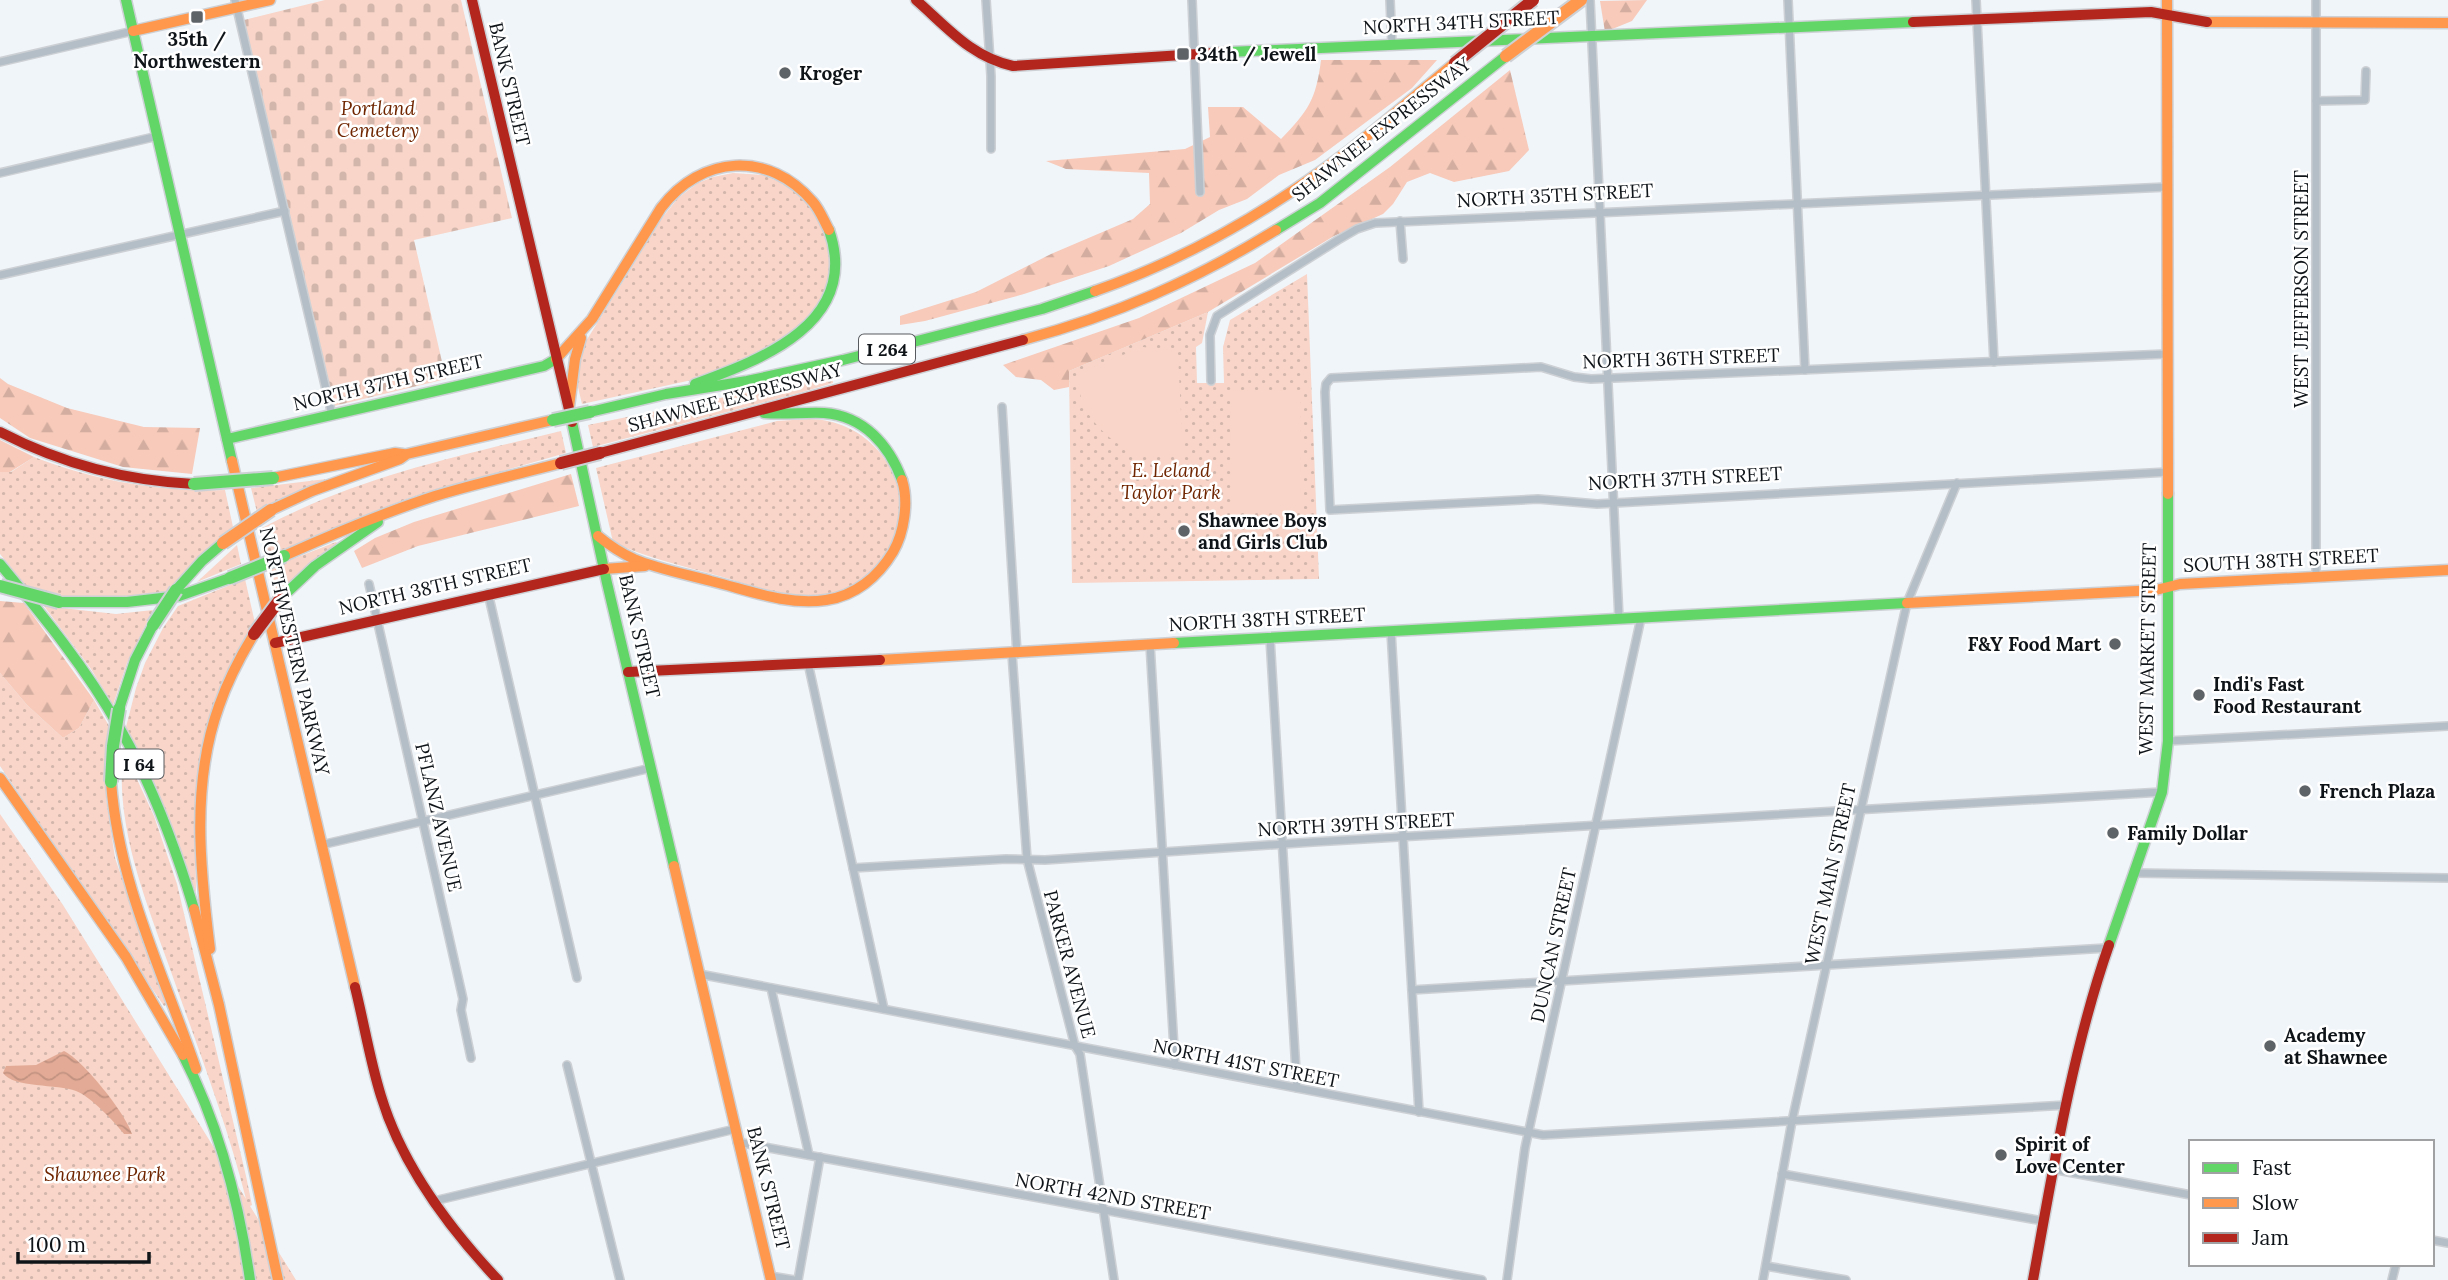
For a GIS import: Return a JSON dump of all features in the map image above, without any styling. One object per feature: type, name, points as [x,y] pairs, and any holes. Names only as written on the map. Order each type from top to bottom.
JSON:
[{"type":"main road","name":"NORTHWESTERN PARKWAY","points":[[126,0],[381,1097],[414,1172],[470,1249],[498,1280]]},
{"type":"main road","points":[[133,32],[236,4],[270,0]]},
{"type":"main road","name":"BANK STREET","points":[[472,0],[771,1278]]},
{"type":"main road","points":[[916,0],[957,40],[989,60]]},
{"type":"main road","name":"SHAWNEE EXPRESSWAY","points":[[407,454],[666,394],[747,381],[843,360],[1042,309],[1112,285],[1205,243],[1288,194],[1344,153],[1532,0]]},
{"type":"main road","name":"SHAWNEE EXPRESSWAY","points":[[0,586],[59,602],[127,602],[178,596],[230,578],[331,534],[456,490],[1080,324],[1133,305],[1188,280],[1257,243],[1320,203],[1560,13],[1581,0]]},
{"type":"main road","name":"WEST MARKET STREET","points":[[2032,1280],[2052,1169],[2097,979],[2162,792],[2168,741],[2167,0]]},
{"type":"main road","name":"NORTH 34TH STREET","points":[[989,60],[1013,66],[1194,54],[2151,12],[2204,22],[2448,23]]},
{"type":"main road","points":[[556,359],[572,345],[584,329],[674,192],[691,178],[717,168],[749,166],[772,170],[802,188],[824,214],[835,247],[833,282],[820,312],[806,329],[774,352],[749,364],[666,394]]},
{"type":"main road","points":[[569,407],[575,359],[584,329]]},
{"type":"main road","name":"NORTH 37TH STREET","points":[[227,439],[544,366],[556,359]]},
{"type":"main road","points":[[598,536],[623,554],[652,566],[777,597],[818,601],[840,597],[861,588],[878,574],[892,555],[903,531],[906,495],[898,467],[883,443],[858,422],[824,411],[778,415],[757,412]]},
{"type":"main road","points":[[0,432],[45,454],[90,469],[145,481],[194,484],[273,478],[395,453],[407,454]]},
{"type":"main road","points":[[250,1280],[239,1216],[188,1043],[122,862],[114,822],[111,782],[119,709],[135,660],[153,625],[176,590],[202,561],[271,510],[407,454]]},
{"type":"main road","points":[[217,994],[200,860],[202,789],[208,746],[219,707],[234,669],[254,634],[281,598],[298,579],[322,560],[390,513]]},
{"type":"main road","name":"I 64","points":[[0,564],[82,668],[132,749],[166,828],[217,994],[278,1280]]},
{"type":"main road","name":"NORTH 38TH STREET","points":[[275,643],[604,569],[652,566]]},
{"type":"main road","name":"SOUTH 38TH STREET","points":[[1907,603],[2156,590],[2180,584],[2448,570]]},
{"type":"main road","points":[[0,571],[64,652],[108,718],[148,795],[165,839],[192,925],[216,1016],[271,1280]]},
{"type":"main road","name":"NORTH 38TH STREET","points":[[628,672],[1014,654],[1150,644],[1907,603]]},
{"type":"main road","points":[[0,778],[137,975],[184,1057],[207,1109]]},
{"type":"street","points":[[986,0],[991,149]]},
{"type":"street","points":[[1192,0],[1200,192]]},
{"type":"street","points":[[1390,0],[1392,45]]},
{"type":"street","points":[[1590,0],[1619,619]]},
{"type":"street","points":[[1788,0],[1805,370]]},
{"type":"street","points":[[1976,0],[1994,362]]},
{"type":"street","name":"WEST JEFFERSON STREET","points":[[2316,0],[2316,578]]},
{"type":"street","points":[[236,4],[332,415]]},
{"type":"street","points":[[0,62],[133,32]]},
{"type":"street","points":[[2316,101],[2365,100],[2366,71]]},
{"type":"street","points":[[0,173],[158,136]]},
{"type":"street","name":"NORTH 35TH STREET","points":[[1211,381],[1210,335],[1217,316],[1357,229],[1375,223],[2167,187]]},
{"type":"street","points":[[0,275],[285,211]]},
{"type":"street","points":[[1400,221],[1403,259]]},
{"type":"street","name":"NORTH 36TH STREET","points":[[1330,510],[1325,392],[1328,380],[1541,367],[1574,377],[1608,379],[2167,354]]},
{"type":"street","name":"PARKER AVENUE","points":[[1002,407],[1027,859],[1075,1046],[1080,1054],[1114,1280]]},
{"type":"street","name":"NORTH 37TH STREET","points":[[1330,510],[1538,499],[1597,504],[2168,472]]},
{"type":"street","name":"WEST MAIN STREET","points":[[1763,1280],[1792,1121],[1907,603],[1957,483]]},
{"type":"street","name":"PFLANZ AVENUE","points":[[369,584],[463,999],[461,1010],[471,1058]]},
{"type":"street","points":[[488,593],[577,978]]},
{"type":"street","name":"DUNCAN STREET","points":[[1507,1280],[1528,1133],[1641,618]]},
{"type":"street","points":[[1391,631],[1419,1112]]},
{"type":"street","points":[[1270,638],[1297,1088]]},
{"type":"street","points":[[1150,644],[1175,1065]]},
{"type":"street","points":[[808,663],[884,1009]]},
{"type":"street","points":[[2168,741],[2448,726]]},
{"type":"street","points":[[321,845],[651,768]]},
{"type":"street","name":"NORTH 39TH STREET","points":[[853,868],[1045,860],[2162,792]]},
{"type":"street","points":[[2134,873],[2448,878]]},
{"type":"street","points":[[1412,990],[2107,948]]},
{"type":"street","name":"NORTH 41ST STREET","points":[[699,974],[1543,1135],[2067,1105]]},
{"type":"street","points":[[771,988],[809,1155]]},
{"type":"street","points":[[567,1065],[620,1280]]},
{"type":"street","name":"NORTH 42ND STREET","points":[[434,1201],[590,1164],[736,1136],[809,1155],[1482,1280]]},
{"type":"street","points":[[771,1278],[796,1280],[820,1157]]},
{"type":"street","points":[[2052,1169],[2189,1195]]},
{"type":"street","points":[[1782,1174],[2043,1221]]},
{"type":"street","points":[[1766,1266],[1846,1280]]},
{"type":"green space","name":"Portland Cemetery","points":[[325,0],[461,0],[512,218],[414,240],[446,379],[334,406],[244,20]]},
{"type":"green space","points":[[1647,0],[1632,21],[1605,32],[1600,1]]},
{"type":"green space","points":[[1321,60],[1437,60],[1412,88],[1315,160],[1279,175],[1247,199],[1219,210],[1181,233],[1109,266],[1024,294],[925,321],[900,325],[900,316],[976,292],[1051,254],[1133,219],[1150,204],[1149,173],[1066,169],[1046,161],[1185,149],[1210,137],[1208,107],[1243,107],[1281,139],[1309,104]]},
{"type":"green space","points":[[1510,70],[1529,150],[1509,171],[1454,182],[1430,173],[1407,182],[1383,214],[1334,236],[1208,312],[1069,371],[1069,387],[1054,390],[1041,380],[1016,377],[1003,365],[1139,318],[1255,263],[1390,167]]},
{"type":"green space","points":[[733,173],[763,175],[789,186],[809,204],[825,230],[831,266],[828,283],[814,315],[770,351],[701,378],[582,404],[577,383],[583,346],[662,218],[678,198],[698,183]]},
{"type":"green space","name":"E. Leland Taylor Park","points":[[1307,274],[1319,579],[1072,583],[1069,371],[1208,312],[1202,343],[1196,347],[1197,383],[1224,383],[1223,347],[1230,320]]},
{"type":"green space","points":[[1143,347],[1170,350],[1178,355],[1183,453],[1145,455],[1124,448],[1096,424],[1082,401],[1077,373]]},
{"type":"green space","points":[[832,375],[833,383],[593,447],[588,425]]},
{"type":"green space","points":[[0,378],[8,384],[67,408],[144,427],[200,428],[192,474],[123,467],[30,438],[0,418]]},
{"type":"green space","points":[[1300,390],[1301,512],[1231,512],[1230,391]]},
{"type":"green space","points":[[809,419],[838,424],[862,436],[881,454],[894,477],[900,501],[899,527],[888,551],[851,589],[816,598],[785,594],[665,561],[613,542],[596,468],[777,421]]},
{"type":"green space","points":[[561,431],[566,453],[409,498],[282,550],[266,554],[260,529],[333,495],[407,470]]},
{"type":"green space","points":[[0,440],[34,457],[10,472],[0,472]]},
{"type":"green space","points":[[34,457],[104,479],[152,487],[225,490],[233,527],[197,558],[166,593],[149,596],[62,597],[27,587],[0,554],[0,472],[11,472]]},
{"type":"green space","points":[[1203,460],[1204,481],[1153,483],[1152,463]]},
{"type":"green space","points":[[571,474],[579,506],[418,546],[362,568],[354,551],[375,538],[414,522]]},
{"type":"green space","points":[[326,479],[257,512],[251,488]]},
{"type":"green space","points":[[337,543],[276,596],[270,568]]},
{"type":"green space","points":[[237,545],[241,564],[197,582]]},
{"type":"green space","points":[[245,579],[255,623],[233,662],[195,822],[196,893],[152,777],[126,727],[145,663],[178,606]]},
{"type":"green space","points":[[0,601],[24,603],[94,700],[79,728],[63,738],[27,705],[0,673]]},
{"type":"green space","points":[[44,606],[116,614],[153,610],[127,663],[113,705],[91,669]]},
{"type":"green space","points":[[0,673],[27,705],[63,738],[79,728],[94,700],[109,726],[106,798],[115,858],[166,1005],[164,1006],[0,766]]},
{"type":"green space","name":"Shawnee Park","points":[[123,749],[154,816],[177,884],[246,1176],[252,1205],[250,1206],[296,1280],[0,1280],[0,814],[63,905],[246,1199],[220,1111],[141,886],[127,833],[123,805]]},
{"type":"water","points":[[64,1051],[82,1065],[103,1088],[122,1114],[132,1134],[124,1134],[109,1116],[76,1091],[16,1081],[3,1073],[6,1066],[36,1065]]},
{"type":"traffic: fast","points":[[126,0],[232,461]]},
{"type":"traffic: fast","points":[[1229,52],[1913,22]]},
{"type":"traffic: fast","points":[[1276,230],[1320,203],[1506,56]]},
{"type":"traffic: fast","points":[[695,384],[776,349],[800,332],[819,313],[831,289],[835,262],[829,230]]},
{"type":"traffic: fast","points":[[590,412],[666,394],[747,381],[843,360],[1042,309],[1095,291]]},
{"type":"traffic: fast","points":[[227,439],[544,366],[556,359]]},
{"type":"traffic: fast","points":[[553,420],[590,412]]},
{"type":"traffic: fast","points":[[764,413],[824,413],[851,420],[863,426],[882,444],[902,480]]},
{"type":"traffic: fast","points":[[572,422],[674,866]]},
{"type":"traffic: fast","points":[[194,484],[273,478]]},
{"type":"traffic: fast","points":[[2109,945],[2162,792],[2168,741],[2168,494]]},
{"type":"traffic: fast","points":[[281,598],[315,566],[378,522]]},
{"type":"traffic: fast","points":[[176,590],[202,561],[223,543]]},
{"type":"traffic: fast","points":[[230,578],[284,556]]},
{"type":"traffic: fast","points":[[0,564],[78,663],[119,727],[162,816],[194,909]]},
{"type":"traffic: fast","points":[[59,602],[127,602],[179,596],[230,578]]},
{"type":"traffic: fast","points":[[0,586],[59,602]]},
{"type":"traffic: fast","points":[[153,625],[176,590]]},
{"type":"traffic: fast","points":[[1174,643],[1907,603]]},
{"type":"traffic: fast","points":[[119,709],[135,660],[153,625]]},
{"type":"traffic: fast","points":[[111,782],[119,709]]},
{"type":"traffic: fast","points":[[183,1055],[207,1109],[226,1164],[250,1280]]},
{"type":"traffic: slow","points":[[133,31],[270,0]]},
{"type":"traffic: slow","points":[[1506,56],[1581,0]]},
{"type":"traffic: slow","points":[[2167,0],[2168,494]]},
{"type":"traffic: slow","points":[[2207,22],[2448,23]]},
{"type":"traffic: slow","points":[[1095,291],[1161,265],[1286,196],[1357,144],[1455,63]]},
{"type":"traffic: slow","points":[[556,359],[592,319],[661,208],[677,190],[695,177],[715,169],[736,166],[756,167],[776,174],[795,185],[813,202],[829,230]]},
{"type":"traffic: slow","points":[[1023,340],[1090,319],[1154,294],[1215,265],[1276,230]]},
{"type":"traffic: slow","points":[[569,407],[575,359],[581,338]]},
{"type":"traffic: slow","points":[[271,510],[407,454],[553,420]]},
{"type":"traffic: slow","points":[[273,478],[395,453],[403,454]]},
{"type":"traffic: slow","points":[[232,461],[355,987]]},
{"type":"traffic: slow","points":[[284,556],[396,509],[561,463]]},
{"type":"traffic: slow","points":[[598,536],[615,549],[643,563],[753,593],[797,601],[837,598],[865,584],[893,552],[904,517],[902,480]]},
{"type":"traffic: slow","points":[[223,543],[271,510]]},
{"type":"traffic: slow","points":[[604,569],[645,566]]},
{"type":"traffic: slow","points":[[1907,603],[2156,590],[2180,584],[2448,570]]},
{"type":"traffic: slow","points":[[210,949],[201,857],[204,765],[210,735],[223,696],[254,634]]},
{"type":"traffic: slow","points":[[880,660],[1174,643]]},
{"type":"traffic: slow","points":[[0,778],[126,957],[183,1055]]},
{"type":"traffic: slow","points":[[111,782],[123,857],[133,893],[196,1069]]},
{"type":"traffic: slow","points":[[674,866],[771,1280]]},
{"type":"traffic: slow","points":[[194,909],[219,1005],[278,1280]]},
{"type":"traffic: jam","points":[[472,0],[572,422]]},
{"type":"traffic: jam","points":[[916,0],[972,48],[984,56],[1013,66],[1229,52]]},
{"type":"traffic: jam","points":[[1455,63],[1533,0]]},
{"type":"traffic: jam","points":[[1913,22],[2151,12],[2207,22]]},
{"type":"traffic: jam","points":[[600,453],[1023,340]]},
{"type":"traffic: jam","points":[[0,432],[47,453],[94,469],[143,479],[194,484]]},
{"type":"traffic: jam","points":[[561,463],[600,453]]},
{"type":"traffic: jam","points":[[275,643],[604,569]]},
{"type":"traffic: jam","points":[[254,634],[281,598]]},
{"type":"traffic: jam","points":[[628,672],[880,660]]},
{"type":"traffic: jam","points":[[2033,1280],[2074,1069],[2109,945]]},
{"type":"traffic: jam","points":[[355,987],[377,1083],[401,1147],[445,1217],[498,1280]]},
{"type":"place","name":"35th / Northwestern","points":[[197,17]]},
{"type":"place","name":"34th / Jewell","points":[[1183,54]]},
{"type":"place","name":"Kroger","points":[[785,73]]},
{"type":"place","name":"Shawnee Boys and Girls Club","points":[[1184,531]]},
{"type":"place","name":"F&Y Food Mart","points":[[2115,644]]},
{"type":"place","name":"Indi's Fast Food Restaurant","points":[[2199,695]]},
{"type":"place","name":"French Plaza","points":[[2305,791]]},
{"type":"place","name":"Family Dollar","points":[[2113,833]]},
{"type":"place","name":"Academy at Shawnee","points":[[2270,1046]]},
{"type":"place","name":"Spirit of Love Center","points":[[2001,1155]]}]
